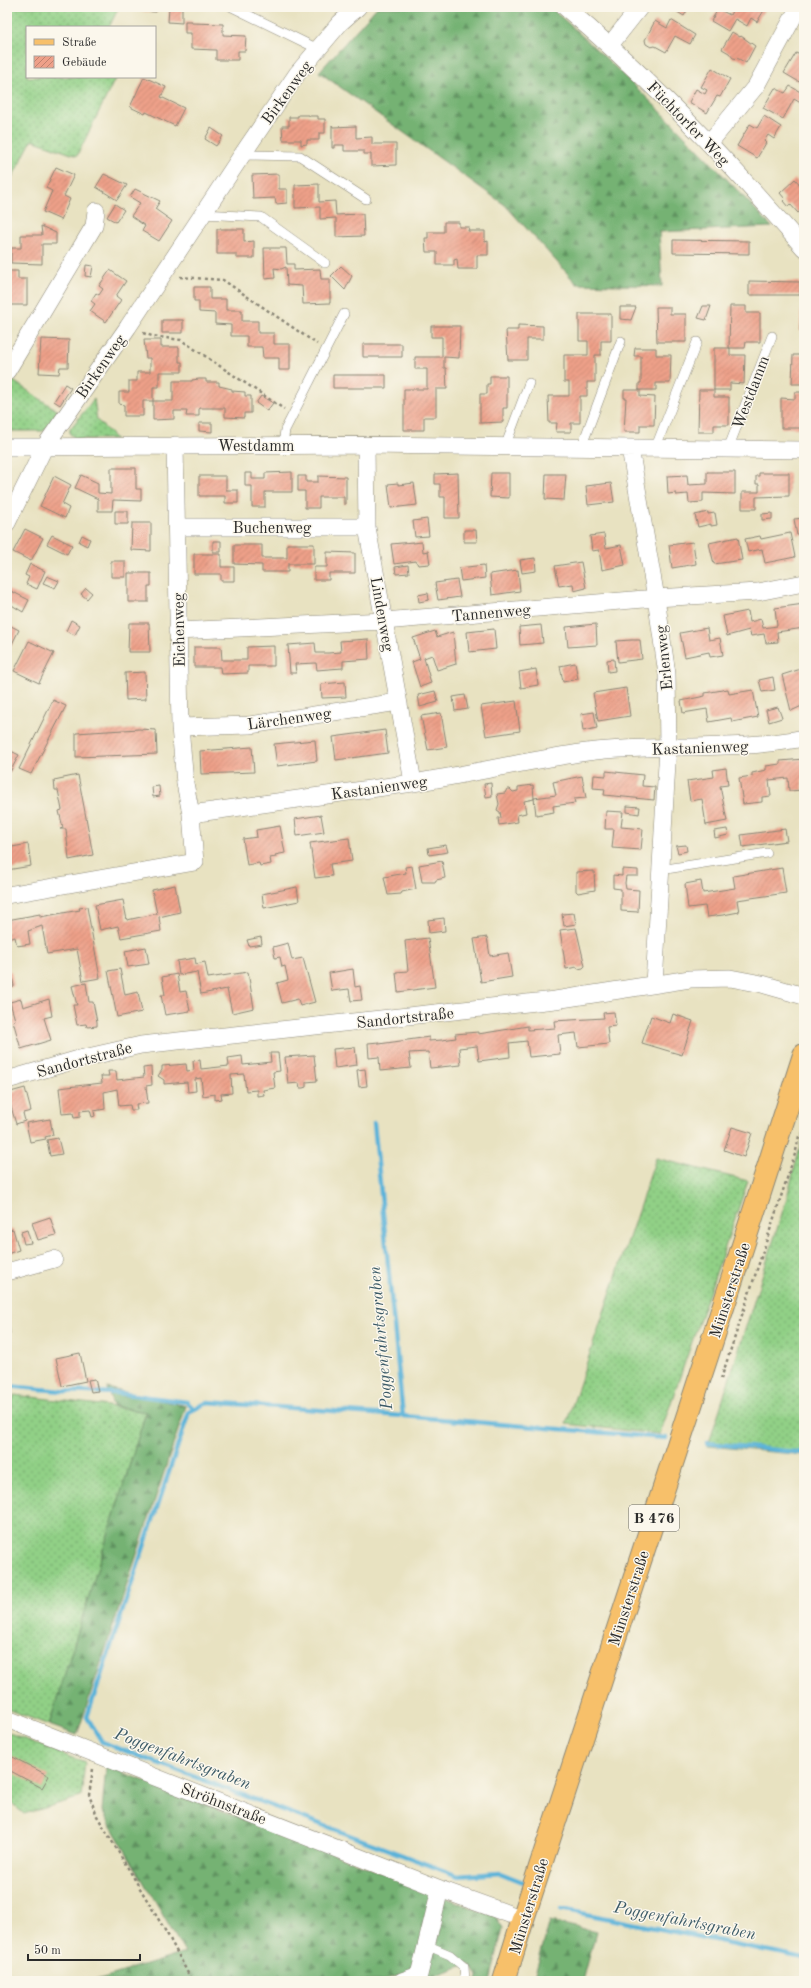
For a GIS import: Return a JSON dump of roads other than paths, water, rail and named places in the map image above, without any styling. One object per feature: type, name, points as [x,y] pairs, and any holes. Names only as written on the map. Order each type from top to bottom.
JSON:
[{"type":"main road","name":"Münsterstraße","points":[[504,1981],[522,1919],[730,1289],[804,1055]]},
{"type":"street","name":"Birkenweg","points":[[7,523],[45,446],[128,327],[202,214],[297,74],[340,23],[358,7]]},
{"type":"street","name":"Füchtorfer Weg","points":[[565,7],[610,45],[710,142],[802,242]]},
{"type":"street","points":[[610,45],[640,7]]},
{"type":"street","points":[[710,142],[756,86],[796,12],[796,7]]},
{"type":"street","points":[[7,372],[94,226],[96,211]]},
{"type":"street","name":"Eichenweg","points":[[175,445],[177,631],[180,727],[185,784],[191,814]]},
{"type":"street","name":"Westdamm","points":[[7,446],[366,445],[804,450]]},
{"type":"street","name":"Lindenweg","points":[[366,445],[368,527],[413,782]]},
{"type":"street","name":"Erlenweg","points":[[630,448],[656,598],[667,674],[668,747],[654,984]]},
{"type":"street","name":"Buchenweg","points":[[177,527],[368,527]]},
{"type":"street","name":"Tannenweg","points":[[177,631],[384,621],[656,598],[758,592],[804,584]]},
{"type":"street","name":"Lärchenweg","points":[[180,727],[250,725],[398,702]]},
{"type":"street","name":"Kastanienweg","points":[[191,814],[413,782],[588,752],[668,747],[717,748],[774,744],[804,738]]},
{"type":"street","points":[[7,895],[194,862],[191,814]]},
{"type":"street","name":"Sandortstraße","points":[[7,1080],[79,1059],[140,1045],[555,1000],[690,979],[730,978],[762,984],[804,996]]},
{"type":"street","points":[[7,1272],[54,1259]]},
{"type":"street","name":"Ströhnstraße","points":[[7,1719],[440,1889],[522,1919]]},
{"type":"street","points":[[402,1981],[419,1975],[440,1889]]},
{"type":"lane","name":"Birkenweg","points":[[232,7],[318,49]]},
{"type":"lane","points":[[242,155],[300,156],[366,199]]},
{"type":"lane","points":[[202,214],[261,217],[325,263]]},
{"type":"lane","points":[[283,445],[284,430],[344,314]]},
{"type":"lane","name":"Westdamm","points":[[728,449],[772,336]]},
{"type":"lane","points":[[581,448],[621,341]]},
{"type":"lane","points":[[655,449],[697,342]]},
{"type":"lane","points":[[506,447],[530,383]]},
{"type":"lane","points":[[660,870],[767,853]]},
{"type":"lane","points":[[426,1945],[450,1955],[464,1967],[465,1981]]},
{"type":"waterway","name":"Poggenfahrtsgraben","points":[[374,1123],[403,1416],[208,1402],[189,1412],[87,1717],[102,1742],[458,1876],[500,1873],[523,1882]]},
{"type":"waterway","name":"Poggenfahrtsgraben","points":[[7,1386],[62,1391],[118,1393],[187,1402],[194,1409]]},
{"type":"waterway","points":[[403,1416],[666,1438]]},
{"type":"waterway","points":[[707,1443],[804,1453]]},
{"type":"waterway","name":"Poggenfahrtsgraben","points":[[561,1909],[804,1958]]}]
